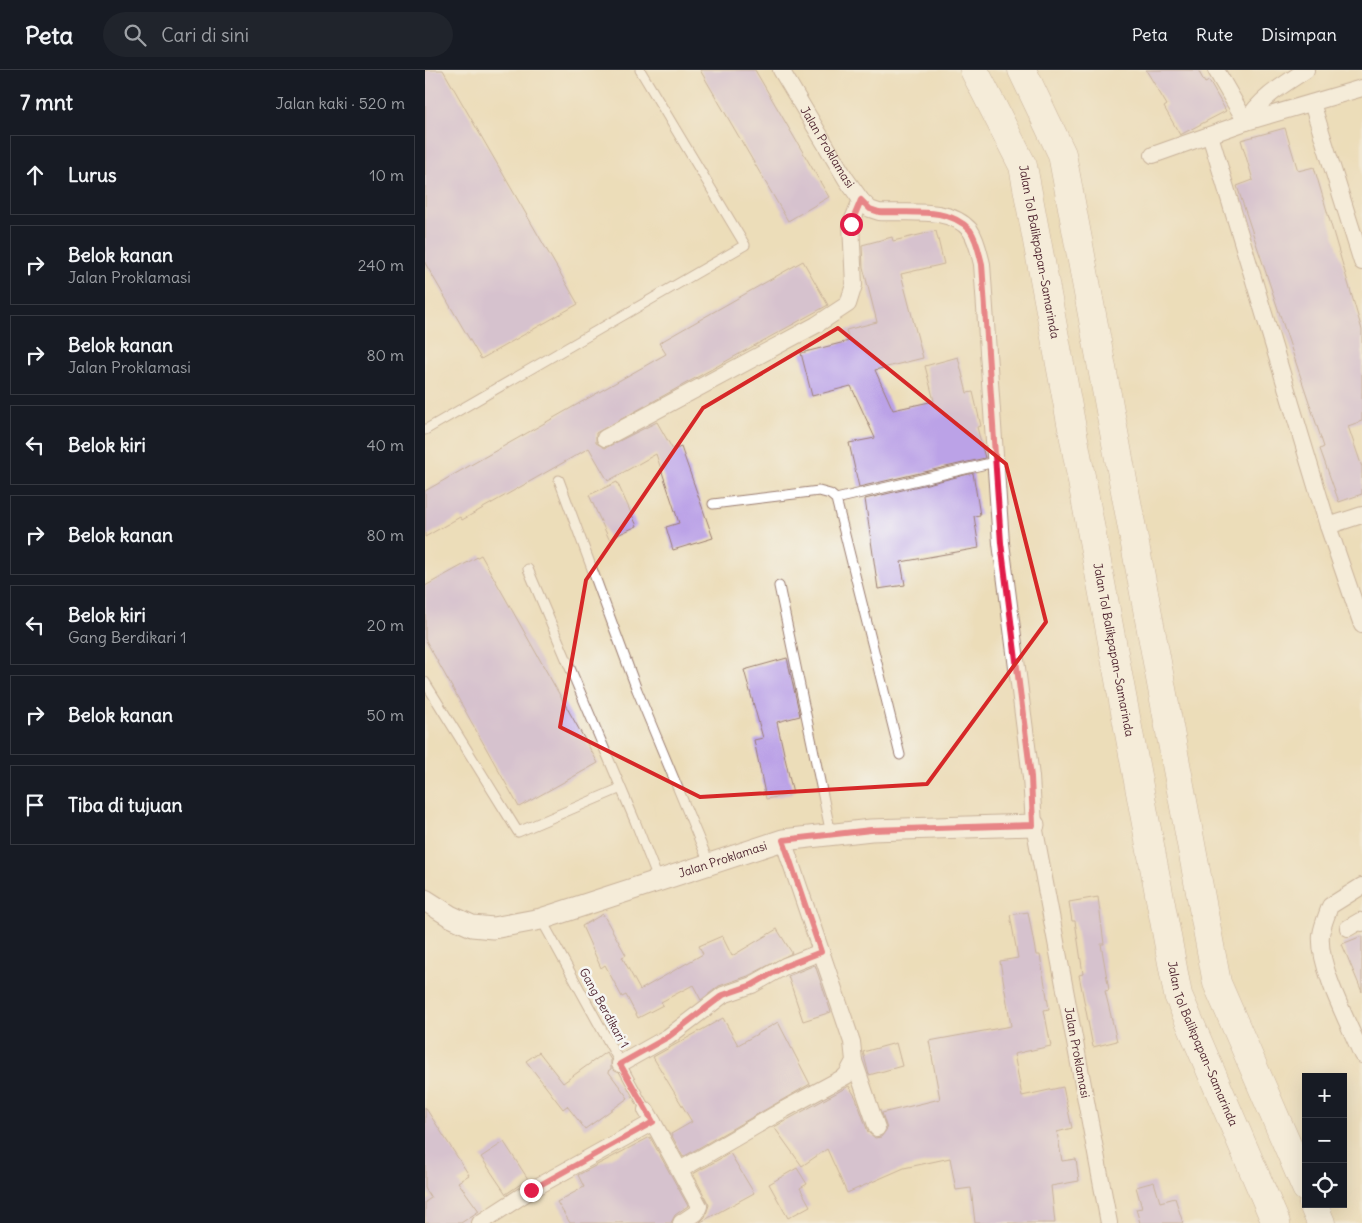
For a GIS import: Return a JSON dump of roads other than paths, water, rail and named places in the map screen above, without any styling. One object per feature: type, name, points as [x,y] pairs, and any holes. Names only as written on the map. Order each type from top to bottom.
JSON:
[{"type":"highway","name":"Jalan Tol Balikpapan–Samarinda","points":[[974,70],[1023,166],[1178,995],[1276,1223]]},
{"type":"highway","points":[[1022,70],[1062,154],[1217,983],[1302,1179]]},
{"type":"highway","points":[[1315,1208],[1321,1223]]},
{"type":"street","name":"Jalan Proklamasi","points":[[781,70],[846,180],[870,209],[879,212],[941,214],[956,219],[970,230],[977,243],[982,264],[1001,543],[1031,777],[1033,825],[1109,1223]]},
{"type":"street","points":[[1216,70],[1246,122]]},
{"type":"street","points":[[1246,122],[1253,110],[1267,96],[1306,70]]},
{"type":"street","points":[[1153,154],[1246,122],[1362,88]]},
{"type":"street","points":[[1312,103],[1362,262]]},
{"type":"street","points":[[1209,135],[1328,526],[1362,625]]},
{"type":"street","points":[[605,438],[816,325],[848,304],[854,285],[851,224],[861,200]]},
{"type":"street","points":[[1328,526],[1362,515]]},
{"type":"street","name":"Jalan Proklamasi","points":[[425,900],[450,916],[472,926],[493,928],[541,919],[657,879],[783,840],[871,830],[1033,825]]},
{"type":"street","points":[[783,840],[852,1042],[854,1061],[877,1128]]},
{"type":"street","points":[[1362,886],[1330,906],[1321,935],[1322,956],[1362,1055]]},
{"type":"street","points":[[620,1064],[668,1037],[723,995],[752,985],[785,966],[821,952]]},
{"type":"street","points":[[680,1170],[785,1108],[846,1076],[854,1061]]},
{"type":"street","points":[[481,1223],[649,1116],[699,1206],[696,1213],[681,1223]]},
{"type":"lane","points":[[425,430],[745,246],[640,70]]},
{"type":"lane","points":[[836,499],[995,462]]},
{"type":"lane","points":[[559,480],[637,690],[709,863]]},
{"type":"lane","points":[[713,504],[819,491],[830,494],[836,499],[899,756]]},
{"type":"lane","points":[[528,569],[621,788],[657,879]]},
{"type":"lane","points":[[779,586],[831,834]]},
{"type":"lane","points":[[425,682],[518,832],[621,788]]},
{"type":"lane","name":"Gang Berdikari 1","points":[[541,919],[649,1116]]}]
